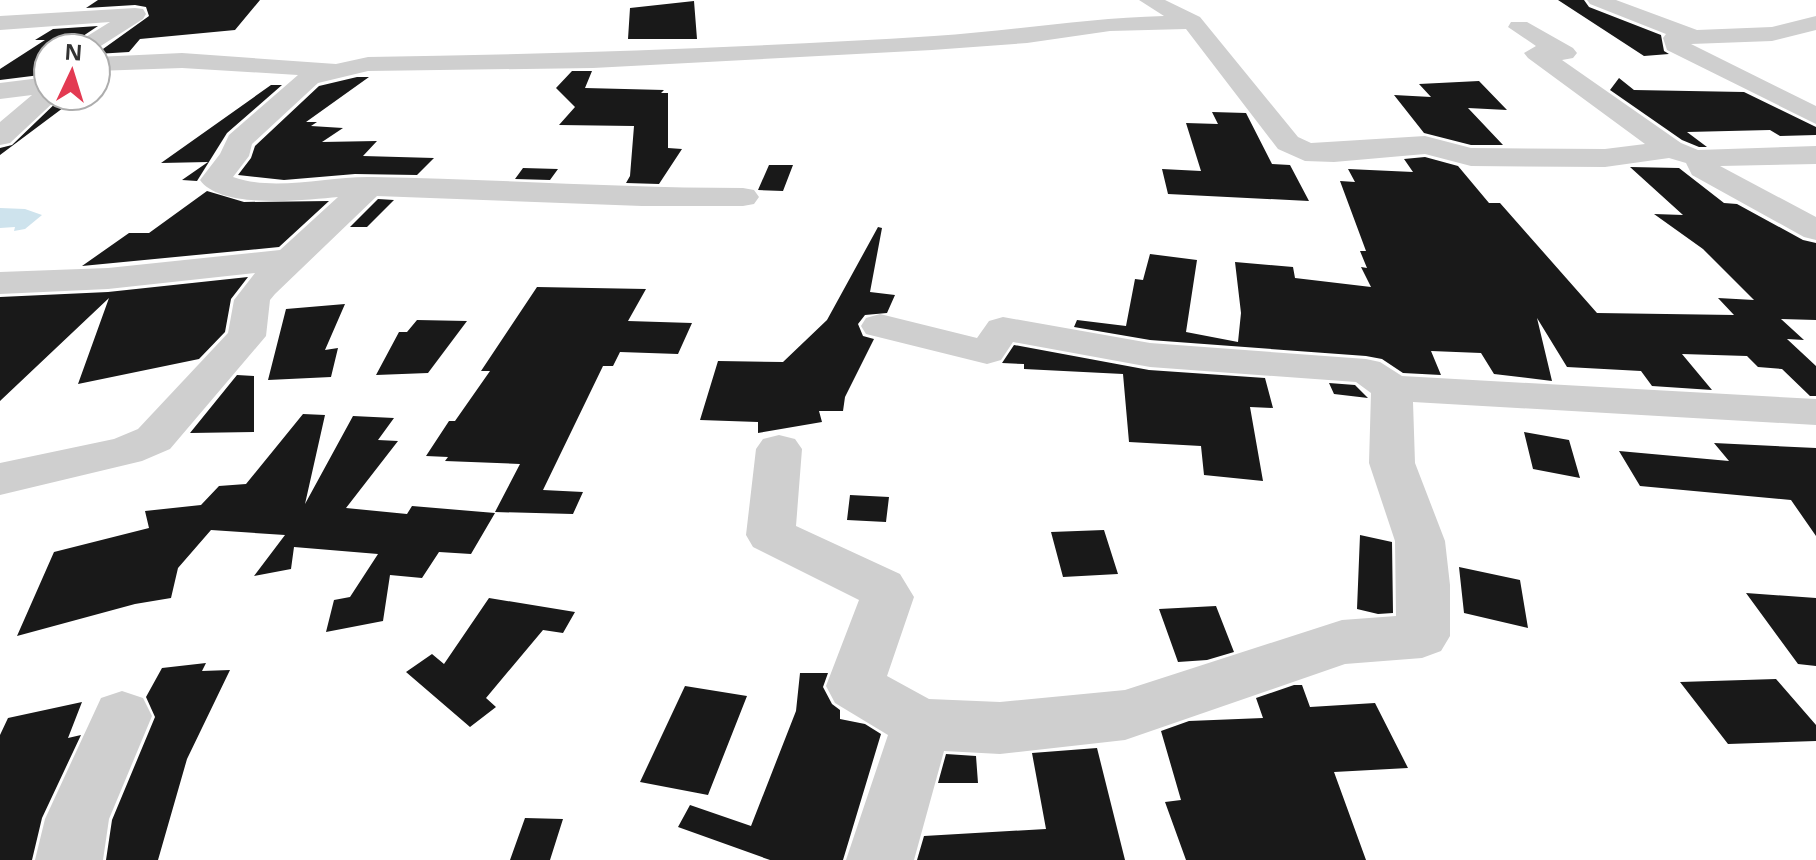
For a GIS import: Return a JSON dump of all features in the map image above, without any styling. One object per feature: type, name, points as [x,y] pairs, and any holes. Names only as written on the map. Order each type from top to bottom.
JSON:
[{"type":"street","points":[[0,11],[6,0]]},
{"type":"street","points":[[1149,0],[1192,22],[1288,143],[1305,152],[1365,153],[1378,147],[1425,145],[1471,157],[1816,155]]},
{"type":"street","points":[[1597,0],[1695,37]]},
{"type":"street","points":[[0,23],[135,14],[109,32]]},
{"type":"street","points":[[743,197],[642,197],[369,186],[265,190],[223,188],[215,180],[234,156],[239,141],[309,78],[368,64],[593,61],[932,43],[1027,36],[1110,24],[1192,22]]},
{"type":"street","points":[[1816,23],[1772,34],[1674,38],[1675,45],[1816,116]]},
{"type":"street","points":[[1519,27],[1565,53],[1536,53],[1686,154],[1703,169],[1816,230]]},
{"type":"street","points":[[112,62],[225,62],[325,68],[330,71]]},
{"type":"street","points":[[0,91],[32,87]]},
{"type":"street","points":[[0,137],[32,108]]},
{"type":"street","points":[[4,486],[126,451],[154,439],[247,336],[252,300],[287,260],[369,186]]},
{"type":"street","points":[[0,283],[91,283],[200,266],[287,260]]},
{"type":"street","points":[[880,326],[947,345],[987,352],[1003,329],[1150,355],[1366,371],[1392,388],[1711,410],[1816,412]]},
{"type":"street","points":[[779,449],[771,535],[881,588],[887,597],[855,686],[921,724],[1000,728],[1125,715],[1244,678],[1342,642],[1422,636],[1424,585],[1420,541],[1392,463],[1392,388]]},
{"type":"street","points":[[69,860],[77,819],[122,716]]},
{"type":"street","points":[[880,860],[921,724]]},
{"type":"water","points":[[0,208],[25,209],[42,215],[25,229],[14,231],[15,227],[0,228]]},
{"type":"building","points":[[98,0],[260,0],[235,30],[140,39],[129,52],[112,53],[112,43],[149,16],[146,7],[86,8]]},
{"type":"building","points":[[1558,0],[1584,0],[1589,7],[1661,35],[1664,51],[1669,54],[1644,56]]},
{"type":"building","points":[[694,1],[697,39],[628,39],[630,8]]},
{"type":"building","points":[[98,26],[89,32],[48,32]]},
{"type":"building","points":[[32,48],[32,76],[0,80],[0,69]]},
{"type":"building","points":[[572,71],[592,71],[585,88],[664,90],[661,93],[668,93],[668,148],[682,149],[659,184],[626,183],[630,176],[634,126],[559,125],[575,107],[556,88]]},
{"type":"building","points":[[369,77],[306,122],[317,122],[311,126],[343,128],[322,142],[377,141],[363,156],[434,158],[417,175],[355,174],[284,180],[238,175],[251,158],[255,146],[319,86]]},
{"type":"building","points":[[1619,78],[1634,90],[1744,92],[1816,127],[1816,135],[1780,136],[1770,130],[1687,132],[1707,147],[1699,147],[1682,140],[1610,90]]},
{"type":"building","points":[[1479,81],[1507,110],[1468,108],[1503,145],[1471,145],[1424,133],[1394,95],[1431,97],[1419,84]]},
{"type":"building","points":[[271,85],[282,85],[227,133],[197,181],[182,180],[208,162],[161,163]]},
{"type":"building","points":[[46,112],[58,112],[0,155],[0,148],[12,145]]},
{"type":"building","points":[[1212,112],[1246,113],[1272,164],[1290,165],[1309,201],[1168,194],[1162,169],[1201,171],[1186,123],[1218,124]]},
{"type":"building","points":[[1425,157],[1458,166],[1489,203],[1500,203],[1597,313],[1734,315],[1718,298],[1754,300],[1703,249],[1654,214],[1683,215],[1630,167],[1679,168],[1724,203],[1737,204],[1803,240],[1816,243],[1816,320],[1781,319],[1804,340],[1787,339],[1816,366],[1816,396],[1810,396],[1782,369],[1758,367],[1747,356],[1682,354],[1712,390],[1652,386],[1641,371],[1567,367],[1537,318],[1552,381],[1494,374],[1481,353],[1431,351],[1441,375],[1403,373],[1382,359],[1366,356],[1150,340],[1074,327],[1077,320],[1126,326],[1135,279],[1143,280],[1150,254],[1197,260],[1186,332],[1238,342],[1241,313],[1235,262],[1293,267],[1295,278],[1371,287],[1361,267],[1367,268],[1360,251],[1366,251],[1340,181],[1355,182],[1348,169],[1413,172],[1404,159]]},
{"type":"building","points":[[769,165],[793,165],[783,191],[758,190]]},
{"type":"building","points":[[523,168],[558,169],[550,180],[515,179]]},
{"type":"building","points":[[207,191],[244,202],[329,201],[279,247],[82,266],[129,233],[149,233]]},
{"type":"building","points":[[378,199],[394,200],[367,227],[350,227]]},
{"type":"building","points":[[878,227],[882,228],[870,292],[895,295],[887,313],[865,315],[858,324],[863,336],[874,339],[845,397],[843,411],[819,411],[822,422],[758,433],[758,422],[700,420],[718,361],[783,362],[827,320]]},
{"type":"building","points":[[248,277],[231,299],[225,332],[199,359],[78,384],[109,298],[0,401],[0,297],[108,292]]},
{"type":"building","points":[[537,287],[646,289],[628,321],[692,323],[678,354],[620,352],[613,366],[603,366],[543,490],[583,492],[573,514],[495,512],[520,464],[445,461],[448,457],[426,456],[449,421],[455,421],[490,371],[481,371]]},
{"type":"building","points":[[345,304],[325,350],[338,348],[331,377],[268,380],[286,309]]},
{"type":"building","points":[[417,320],[467,321],[428,373],[376,375],[399,332],[407,332]]},
{"type":"building","points":[[1014,345],[1149,370],[1265,378],[1273,408],[1250,407],[1263,481],[1204,475],[1201,446],[1129,442],[1123,374],[1024,369],[1024,364],[1002,363]]},
{"type":"building","points":[[237,375],[254,376],[254,432],[190,433]]},
{"type":"building","points":[[1329,383],[1355,385],[1368,398],[1334,394]]},
{"type":"building","points":[[303,414],[325,415],[305,504],[353,416],[394,418],[378,440],[398,441],[346,508],[407,514],[412,506],[495,513],[471,554],[439,552],[422,578],[390,575],[383,621],[326,632],[334,600],[350,597],[378,554],[294,547],[291,569],[254,576],[285,535],[211,530],[178,568],[171,598],[135,604],[17,636],[54,552],[149,528],[145,511],[201,505],[219,486],[246,484]]},
{"type":"building","points":[[1524,432],[1569,440],[1580,478],[1533,469]]},
{"type":"building","points":[[1714,443],[1816,448],[1816,536],[1791,500],[1640,486],[1619,451],[1729,461]]},
{"type":"building","points":[[850,495],[889,497],[886,522],[847,520]]},
{"type":"building","points":[[1104,530],[1118,574],[1063,577],[1051,532]]},
{"type":"building","points":[[1360,535],[1392,542],[1393,613],[1378,614],[1357,609]]},
{"type":"building","points":[[1459,567],[1520,580],[1528,628],[1464,613]]},
{"type":"building","points":[[1746,593],[1816,598],[1816,666],[1798,664]]},
{"type":"building","points":[[489,598],[575,612],[563,633],[543,630],[486,698],[496,707],[470,727],[406,672],[432,654],[444,664]]},
{"type":"building","points":[[1216,606],[1234,652],[1207,660],[1178,662],[1159,609]]},
{"type":"building","points":[[206,663],[202,671],[230,670],[187,759],[158,860],[106,860],[112,820],[155,717],[146,697],[162,668]]},
{"type":"building","points":[[800,673],[828,673],[823,687],[832,704],[840,710],[840,719],[865,724],[881,734],[843,860],[770,860],[678,827],[690,805],[751,826],[796,711]]},
{"type":"building","points":[[1776,679],[1816,725],[1816,741],[1728,744],[1680,682]]},
{"type":"building","points":[[1302,685],[1310,707],[1375,703],[1408,768],[1334,772],[1366,860],[1186,860],[1165,802],[1181,800],[1161,731],[1189,721],[1263,718],[1256,698]]},
{"type":"building","points":[[685,686],[747,696],[708,795],[640,782]]},
{"type":"building","points":[[82,702],[68,738],[81,735],[42,818],[32,860],[0,860],[0,735],[8,718]]},
{"type":"building","points":[[1097,748],[1125,860],[917,860],[924,836],[1046,829],[1032,753]]},
{"type":"building","points":[[946,754],[976,756],[978,783],[938,783]]},
{"type":"building","points":[[525,818],[563,819],[550,860],[510,860]]}]
